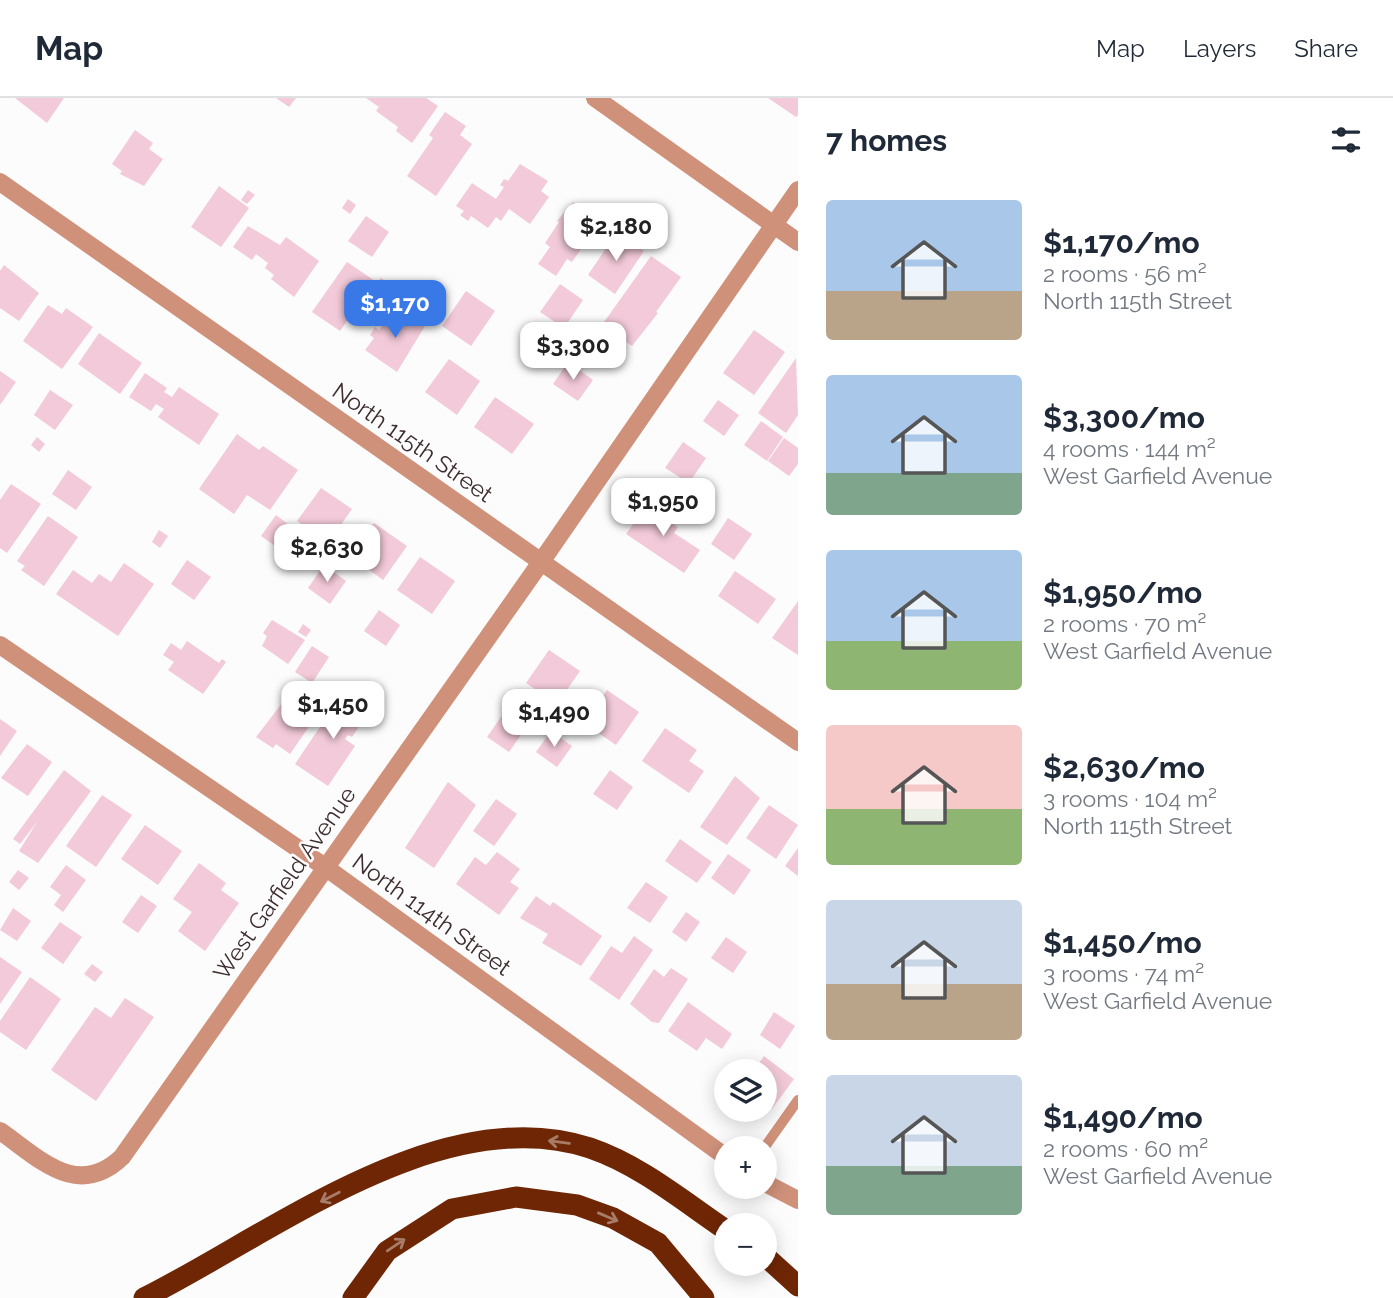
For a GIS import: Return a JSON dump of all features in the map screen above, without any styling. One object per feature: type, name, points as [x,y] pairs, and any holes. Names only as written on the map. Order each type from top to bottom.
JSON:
[{"type":"highway","points":[[144,1298],[373,1175],[429,1152],[463,1144],[521,1138],[566,1142],[591,1149],[641,1173],[714,1222]]},
{"type":"highway","points":[[353,1298],[387,1251],[452,1209],[516,1197],[577,1205],[612,1218],[658,1243],[704,1298]]},
{"type":"highway","points":[[777,1262],[798,1272]]},
{"type":"highway","points":[[777,1267],[798,1286]]},
{"type":"street","points":[[595,98],[798,242]]},
{"type":"street","name":"North 115th Street","points":[[0,182],[798,742]]},
{"type":"street","name":"West Garfield Avenue","points":[[0,1130],[68,1175],[103,1172],[122,1157],[541,562],[798,190]]},
{"type":"street","name":"North 114th Street","points":[[0,645],[325,867],[714,1148]]},
{"type":"street","points":[[777,1189],[798,1200]]},
{"type":"lane","points":[[772,1136],[798,1100]]},
{"type":"building","points":[[15,98],[64,98],[47,123]]},
{"type":"building","points":[[276,98],[296,98],[289,107]]},
{"type":"building","points":[[366,98],[426,98],[438,106],[412,143],[396,131],[398,127],[376,111],[379,107]]},
{"type":"building","points":[[768,98],[798,98],[798,115],[796,117]]},
{"type":"building","points":[[445,112],[466,126],[460,135],[472,144],[436,196],[407,176],[433,138],[429,135]]},
{"type":"building","points":[[135,130],[153,143],[149,149],[163,159],[144,186],[120,174],[122,171],[112,164]]},
{"type":"building","points":[[520,164],[548,181],[541,191],[549,197],[530,224],[509,209],[501,221],[496,217],[488,228],[471,216],[468,221],[460,215],[464,211],[456,206],[472,183],[496,199],[504,187],[500,185],[504,179],[508,181]]},
{"type":"building","points":[[219,186],[249,208],[221,247],[191,227]]},
{"type":"building","points":[[248,190],[255,195],[247,204],[241,200]]},
{"type":"building","points":[[348,199],[356,205],[350,214],[342,208]]},
{"type":"building","points":[[573,202],[585,210],[587,207],[601,217],[572,262],[567,259],[556,276],[538,264],[550,247],[545,243],[559,222],[557,221]]},
{"type":"building","points":[[366,216],[389,232],[372,257],[348,241]]},
{"type":"building","points":[[248,226],[280,245],[286,237],[319,261],[294,297],[271,279],[274,275],[265,268],[268,263],[256,254],[252,260],[233,247]]},
{"type":"building","points":[[617,232],[644,251],[615,294],[588,275]]},
{"type":"building","points":[[651,256],[681,277],[632,346],[602,325]]},
{"type":"building","points":[[347,262],[375,281],[340,331],[312,312]]},
{"type":"building","points":[[4,265],[39,293],[19,321],[0,308],[0,271]]},
{"type":"building","points":[[381,278],[400,291],[384,313],[366,300]]},
{"type":"building","points":[[560,284],[583,300],[564,328],[540,312]]},
{"type":"building","points":[[466,291],[495,311],[471,346],[442,326]]},
{"type":"building","points":[[48,305],[62,314],[66,308],[93,327],[62,369],[23,341]]},
{"type":"building","points":[[402,310],[425,326],[397,372],[365,350],[374,338],[370,335],[375,327],[379,330],[389,316],[394,320]]},
{"type":"building","points":[[754,330],[785,352],[754,395],[723,373]]},
{"type":"building","points":[[99,333],[142,363],[120,394],[78,364]]},
{"type":"building","points":[[796,358],[798,415],[786,433],[758,413]]},
{"type":"building","points":[[449,359],[480,381],[457,415],[425,392]]},
{"type":"building","points":[[568,362],[593,380],[578,401],[553,384]]},
{"type":"building","points":[[0,371],[16,382],[0,405]]},
{"type":"building","points":[[145,373],[167,388],[164,392],[172,397],[179,387],[219,414],[199,445],[158,417],[164,409],[156,404],[151,411],[129,397]]},
{"type":"building","points":[[50,390],[73,405],[55,430],[34,415]]},
{"type":"building","points":[[495,397],[534,424],[512,454],[474,427]]},
{"type":"building","points":[[718,400],[739,415],[724,436],[703,421]]},
{"type":"building","points":[[761,421],[783,437],[767,461],[744,445]]},
{"type":"building","points":[[237,434],[259,450],[263,446],[298,470],[270,510],[247,495],[234,514],[199,489]]},
{"type":"building","points":[[37,437],[45,444],[39,452],[31,445]]},
{"type":"building","points":[[784,438],[798,448],[798,464],[789,476],[768,461]]},
{"type":"building","points":[[683,442],[706,458],[689,483],[665,468]]},
{"type":"building","points":[[68,470],[92,487],[76,510],[52,494]]},
{"type":"building","points":[[11,484],[41,504],[7,553],[0,548],[0,500]]},
{"type":"building","points":[[321,488],[352,509],[328,543],[297,521]]},
{"type":"building","points":[[647,505],[665,517],[668,512],[677,518],[673,524],[678,527],[674,533],[700,550],[684,573],[626,534]]},
{"type":"building","points":[[276,515],[302,535],[288,555],[261,536]]},
{"type":"building","points":[[48,516],[78,537],[44,586],[21,570],[25,566],[17,561]]},
{"type":"building","points":[[728,518],[752,534],[734,560],[711,544]]},
{"type":"building","points":[[374,523],[407,546],[383,580],[360,563],[355,569],[345,562],[354,549],[350,546],[359,533],[364,536]]},
{"type":"building","points":[[159,530],[168,536],[160,548],[152,542]]},
{"type":"building","points":[[420,557],[455,581],[432,614],[397,590]]},
{"type":"building","points":[[187,560],[211,577],[194,600],[171,584]]},
{"type":"building","points":[[124,563],[154,584],[118,636],[56,594],[73,570],[92,583],[99,574],[111,582]]},
{"type":"building","points":[[324,565],[346,581],[330,604],[308,588]]},
{"type":"building","points":[[735,571],[776,599],[758,624],[718,596]]},
{"type":"building","points":[[798,601],[798,655],[772,638]]},
{"type":"building","points":[[379,610],[400,625],[386,646],[364,631]]},
{"type":"building","points":[[272,620],[305,640],[288,664],[262,646],[267,636],[263,633]]},
{"type":"building","points":[[303,624],[311,630],[306,637],[298,632]]},
{"type":"building","points":[[187,641],[219,663],[222,659],[226,662],[203,694],[168,670],[174,662],[163,655],[171,643],[181,650]]},
{"type":"building","points":[[312,646],[329,657],[312,683],[295,672]]},
{"type":"building","points":[[549,650],[580,671],[557,704],[526,683]]},
{"type":"building","points":[[607,690],[639,712],[616,745],[584,723]]},
{"type":"building","points":[[343,694],[369,712],[352,737],[348,735],[345,739],[355,746],[328,786],[295,764],[322,724],[330,729],[334,724],[326,719]]},
{"type":"building","points":[[286,698],[315,718],[290,754],[276,744],[273,748],[256,737]]},
{"type":"building","points":[[503,714],[525,729],[509,752],[487,737]]},
{"type":"building","points":[[0,719],[17,731],[0,756]]},
{"type":"building","points":[[665,728],[697,750],[689,761],[704,771],[689,793],[642,761]]},
{"type":"building","points":[[551,731],[572,746],[557,767],[536,752]]},
{"type":"building","points":[[27,744],[52,762],[28,796],[1,778]]},
{"type":"building","points":[[64,770],[91,791],[38,863],[19,851],[37,822],[20,844],[13,839]]},
{"type":"building","points":[[610,770],[633,787],[617,810],[593,794]]},
{"type":"building","points":[[735,776],[760,798],[727,845],[700,827]]},
{"type":"building","points":[[448,782],[476,805],[434,868],[405,848]]},
{"type":"building","points":[[102,795],[132,815],[96,867],[66,846]]},
{"type":"building","points":[[496,799],[517,814],[494,846],[473,831]]},
{"type":"building","points":[[769,805],[798,825],[776,859],[746,838]]},
{"type":"building","points":[[145,825],[182,851],[158,885],[121,859]]},
{"type":"building","points":[[680,839],[712,862],[697,883],[665,861]]},
{"type":"building","points":[[798,848],[798,876],[785,866]]},
{"type":"building","points":[[497,852],[520,869],[510,882],[519,888],[499,915],[456,884],[475,857],[486,865]]},
{"type":"building","points":[[728,854],[751,870],[734,895],[711,878]]},
{"type":"building","points":[[199,863],[226,883],[221,890],[239,903],[205,951],[178,931],[192,912],[173,899]]},
{"type":"building","points":[[66,865],[86,880],[63,912],[54,905],[61,895],[50,887]]},
{"type":"building","points":[[18,870],[29,878],[19,890],[9,882]]},
{"type":"building","points":[[646,882],[668,897],[650,923],[627,908]]},
{"type":"building","points":[[141,895],[157,906],[138,933],[122,922]]},
{"type":"building","points":[[536,896],[550,906],[553,902],[602,936],[581,966],[542,943],[548,934],[520,918]]},
{"type":"building","points":[[13,908],[31,921],[17,941],[0,930]]},
{"type":"building","points":[[686,912],[700,922],[686,942],[672,932]]},
{"type":"building","points":[[60,922],[82,937],[63,964],[41,948]]},
{"type":"building","points":[[634,936],[653,950],[619,1000],[589,979],[611,946],[622,953]]},
{"type":"building","points":[[726,937],[747,952],[733,973],[711,958]]},
{"type":"building","points":[[0,957],[22,972],[0,1004]]},
{"type":"building","points":[[92,964],[103,972],[95,982],[84,974]]},
{"type":"building","points":[[671,968],[688,979],[659,1023],[652,1022],[630,1004],[654,969],[664,977]]},
{"type":"building","points":[[30,977],[61,999],[26,1050],[0,1032],[0,1021]]},
{"type":"building","points":[[125,998],[154,1017],[96,1101],[51,1070],[95,1007],[111,1018]]},
{"type":"building","points":[[688,1002],[732,1034],[722,1049],[706,1038],[697,1051],[668,1031]]},
{"type":"building","points":[[774,1012],[795,1026],[780,1049],[760,1035]]},
{"type":"building","points":[[777,1066],[794,1079],[777,1102]]}]
